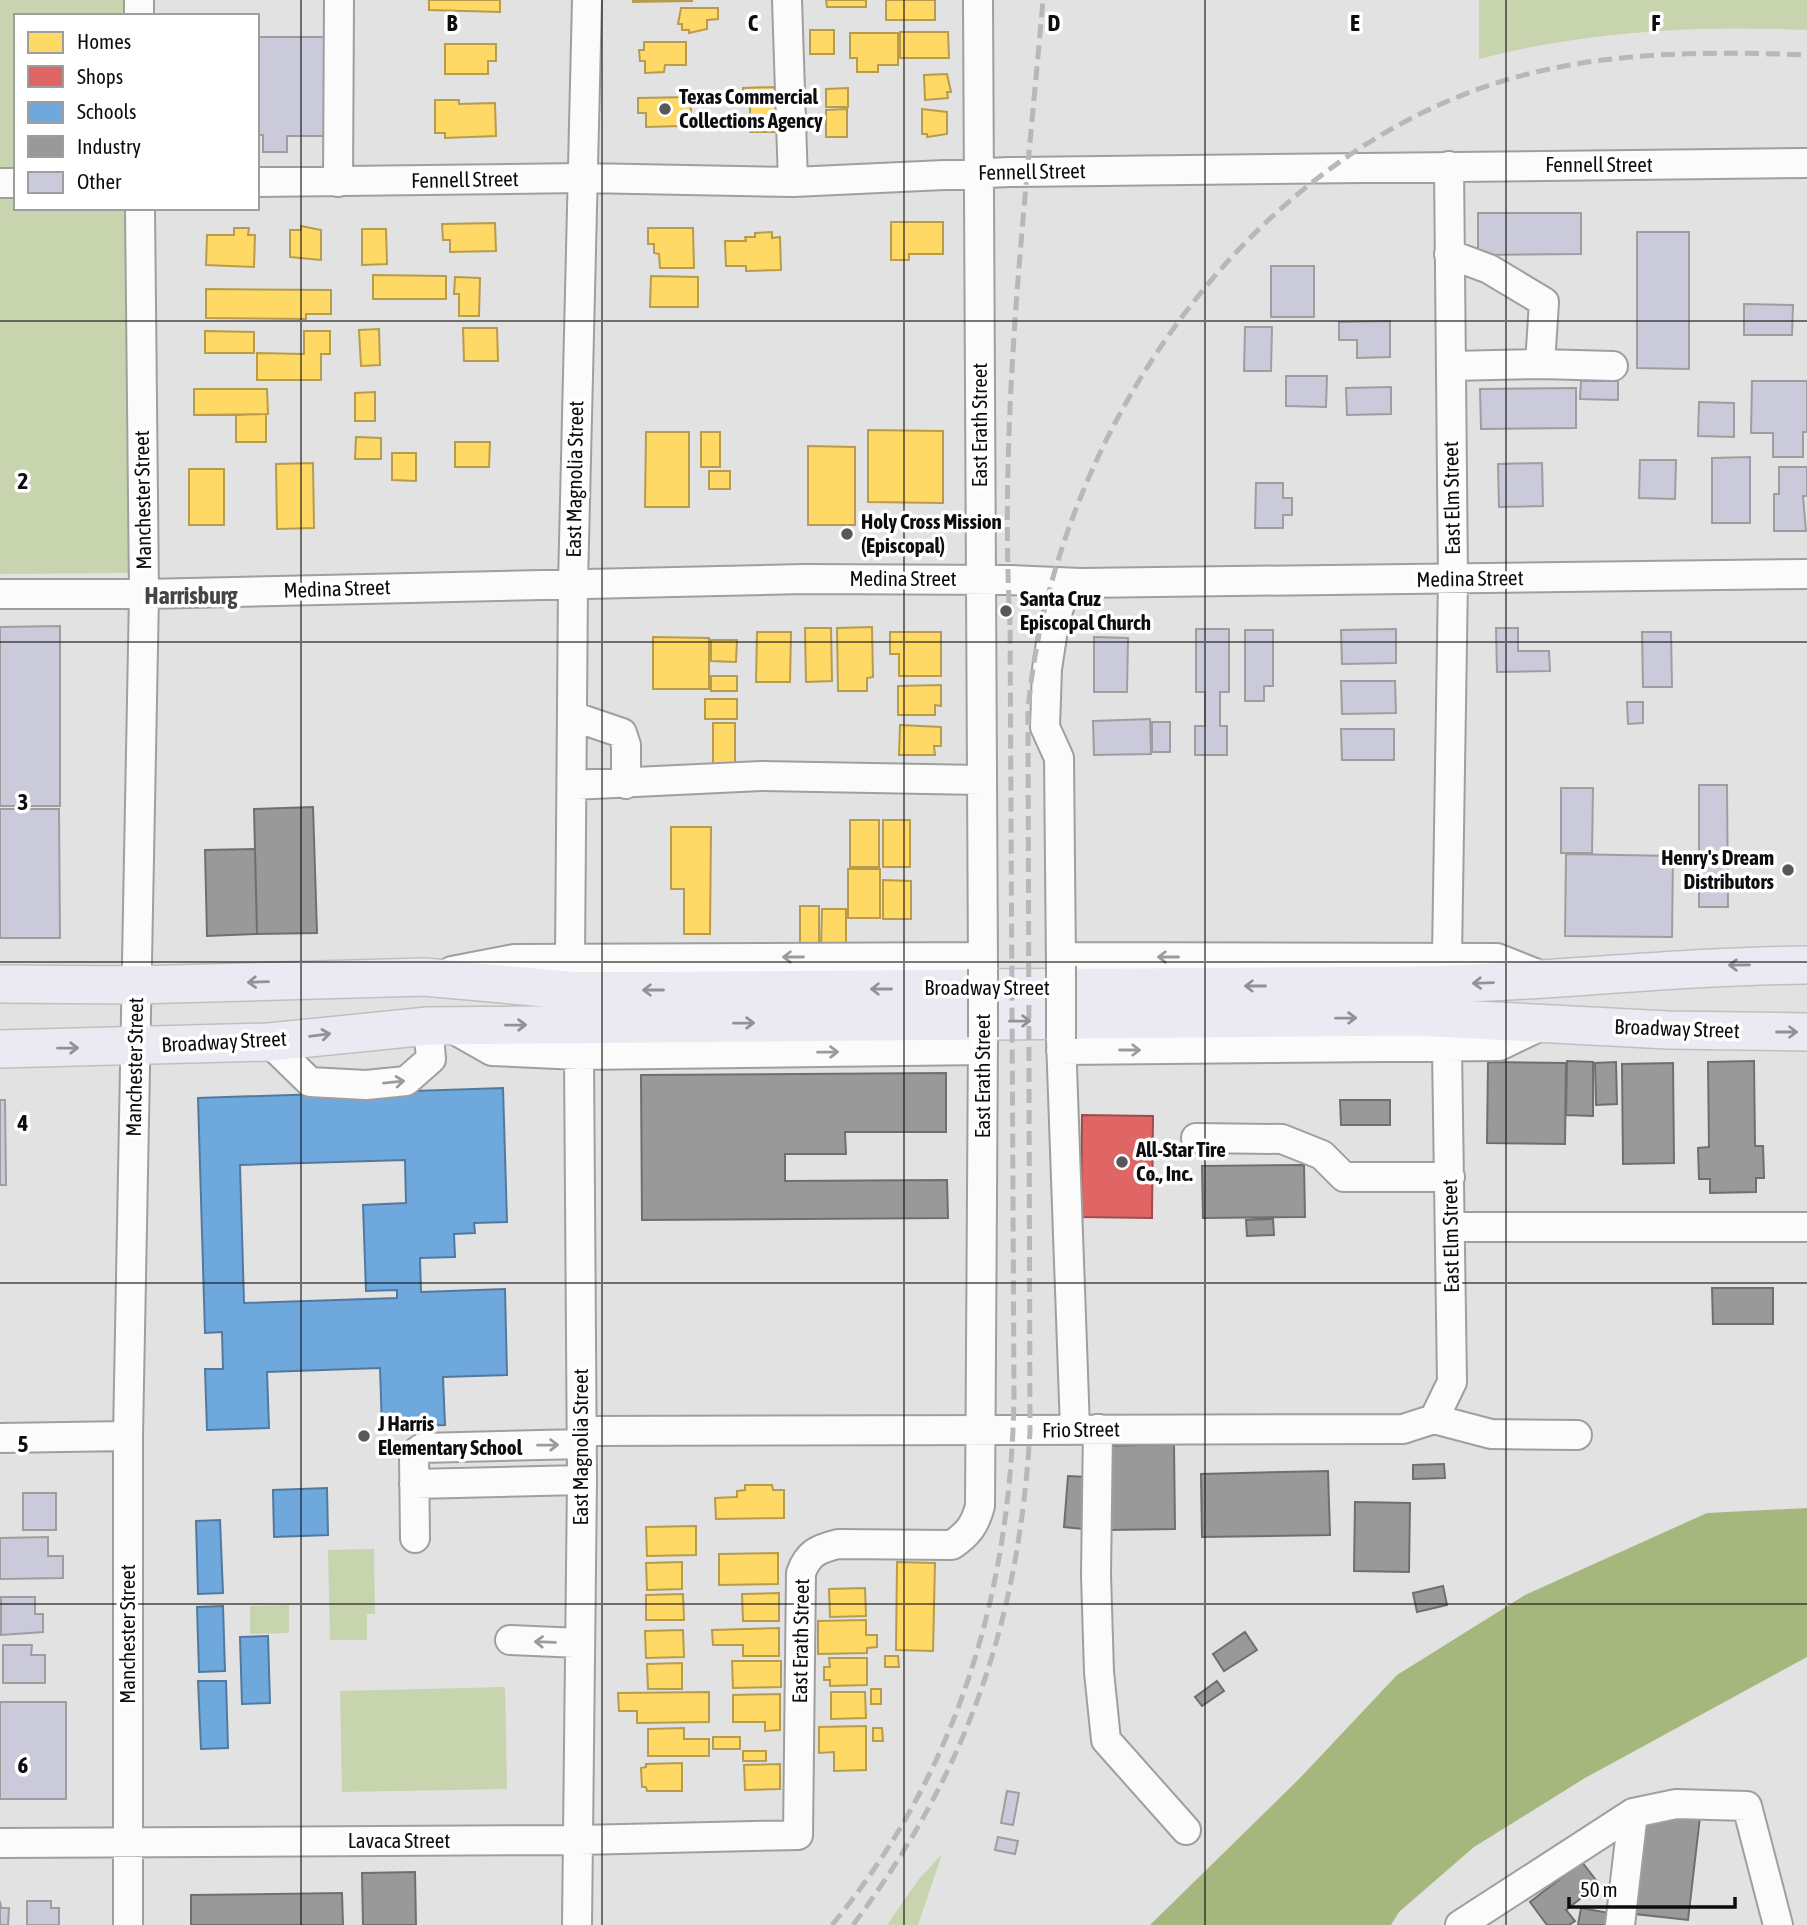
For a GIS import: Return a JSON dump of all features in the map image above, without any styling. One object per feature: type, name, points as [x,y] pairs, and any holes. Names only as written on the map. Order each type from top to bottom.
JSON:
[{"type":"main road","name":"Broadway Street","points":[[0,984],[136,985],[424,977],[579,991],[1418,985],[1551,979],[1672,968],[1807,965]]},
{"type":"main road","name":"Broadway Street","points":[[0,1049],[269,1042],[438,1026],[1403,1017],[1668,1030],[1807,1032]]},
{"type":"street","points":[[338,182],[339,0]]},
{"type":"street","name":"East Magnolia Street","points":[[570,958],[573,584],[587,0]]},
{"type":"street","points":[[787,0],[793,181]]},
{"type":"street","name":"East Erath Street","points":[[798,1835],[801,1573],[806,1557],[820,1548],[838,1544],[952,1545],[967,1535],[976,1522],[980,1506],[983,963],[978,0]]},
{"type":"street","name":"Fennell Street","points":[[259,182],[583,178],[793,181],[978,173],[1807,163]]},
{"type":"street","name":"East Elm Street","points":[[1447,957],[1453,579],[1449,166]]},
{"type":"street","name":"Manchester Street","points":[[128,1925],[128,1436],[144,594],[140,210]]},
{"type":"street","points":[[1450,254],[1489,269],[1544,302],[1540,364]]},
{"type":"street","points":[[1451,366],[1613,366]]},
{"type":"street","name":"Medina Street","points":[[0,594],[144,594],[573,584],[981,579],[1067,583],[1807,574]]},
{"type":"street","points":[[1067,583],[1054,623],[1045,727],[1059,758],[1061,1045],[1096,1575],[1099,1672],[1107,1740],[1186,1830]]},
{"type":"street","points":[[572,716],[622,733],[626,745],[626,784]]},
{"type":"street","points":[[572,785],[761,776],[981,780]]},
{"type":"street","name":"Broadway Street","points":[[1061,962],[1497,958],[1551,979]]},
{"type":"street","name":"Broadway Street","points":[[424,977],[514,959],[983,963]]},
{"type":"street","name":"Broadway Street","points":[[1061,1045],[1447,1049],[1499,1046],[1548,1023]]},
{"type":"street","points":[[269,1042],[310,1082],[366,1085],[407,1081],[431,1059],[438,1026],[492,1051],[579,1055],[983,1044]]},
{"type":"street","name":"East Elm Street","points":[[1434,1419],[1452,1382],[1447,1049]]},
{"type":"street","name":"East Magnolia Street","points":[[577,1925],[582,1480],[579,1055]]},
{"type":"street","points":[[1196,1138],[1282,1139],[1322,1154],[1344,1177],[1450,1177]]},
{"type":"street","points":[[1451,1227],[1807,1227]]},
{"type":"street","points":[[1434,1419],[1491,1434],[1577,1435]]},
{"type":"street","name":"Frio Street","points":[[414,1484],[414,1454],[422,1448],[582,1438],[982,1430],[1403,1429],[1434,1419]]},
{"type":"street","points":[[0,1438],[128,1436]]},
{"type":"street","points":[[415,1538],[414,1484],[582,1480]]},
{"type":"street","points":[[510,1640],[580,1643]]},
{"type":"street","points":[[1460,1925],[1633,1813],[1676,1804],[1747,1806],[1778,1925]]},
{"type":"street","points":[[1620,1925],[1633,1813]]},
{"type":"street","name":"Lavaca Street","points":[[0,1843],[579,1840],[798,1835]]},
{"type":"shaded area","points":[[0,0],[125,0],[125,14],[14,14],[14,210],[127,210],[129,573],[0,574]]},
{"type":"shaded area","points":[[1479,0],[1807,0],[1807,30],[1724,28],[1642,32],[1560,42],[1479,59]]},
{"type":"shaded area","points":[[1807,1508],[1807,1657],[1585,1778],[1474,1847],[1399,1912],[1391,1925],[1150,1925],[1300,1778],[1397,1675],[1525,1595],[1707,1513]]},
{"type":"shaded area","points":[[374,1549],[375,1614],[367,1614],[367,1640],[330,1640],[328,1550]]},
{"type":"shaded area","points":[[289,1605],[289,1633],[250,1634],[250,1606]]},
{"type":"shaded area","points":[[505,1687],[507,1789],[342,1792],[340,1691]]},
{"type":"shaded area","points":[[942,1854],[918,1925],[887,1925],[919,1879]]},
{"type":"building: Homes","points":[[429,0],[500,0],[500,12],[429,10]]},
{"type":"building: Homes","points":[[692,0],[692,1],[633,2]]},
{"type":"building: Homes","points":[[826,0],[866,0],[866,7],[827,7]]},
{"type":"building: Homes","points":[[886,0],[935,0],[935,20],[886,20]]},
{"type":"building: Homes","points":[[681,8],[718,8],[718,19],[707,20],[707,29],[689,33],[689,30],[682,30],[682,24],[678,24]]},
{"type":"building: Homes","points":[[810,30],[834,30],[834,54],[810,54]]},
{"type":"building: Homes","points":[[900,32],[948,32],[949,58],[900,58]]},
{"type":"building: Homes","points":[[850,33],[898,33],[898,65],[878,65],[878,72],[857,72],[857,58],[850,58]]},
{"type":"building: Homes","points":[[644,42],[686,42],[686,65],[665,65],[664,72],[645,73],[645,61],[640,61],[639,50],[644,50]]},
{"type":"building: Homes","points":[[445,44],[496,44],[496,61],[488,61],[488,74],[445,74]]},
{"type":"building: Homes","points":[[947,74],[951,92],[947,92],[948,98],[925,100],[924,75]]},
{"type":"building: Homes","points":[[776,87],[776,132],[750,132],[750,104],[743,104],[743,88]]},
{"type":"building: Homes","points":[[848,88],[848,107],[826,107],[826,89]]},
{"type":"building: Homes","points":[[690,97],[691,112],[681,113],[681,126],[646,127],[646,113],[638,113],[638,98]]},
{"type":"building: Homes","points":[[435,100],[459,100],[459,104],[495,103],[496,136],[445,138],[445,133],[435,133]]},
{"type":"building: Homes","points":[[847,109],[847,137],[826,137],[826,110]]},
{"type":"building: Homes","points":[[922,109],[947,112],[947,134],[927,137],[927,134],[922,134]]},
{"type":"building: Homes","points":[[891,222],[943,222],[943,254],[909,254],[909,260],[891,260]]},
{"type":"building: Homes","points":[[495,223],[496,251],[450,252],[450,240],[443,240],[442,224]]},
{"type":"building: Homes","points":[[301,226],[321,230],[321,260],[290,257],[290,230],[301,230]]},
{"type":"building: Homes","points":[[234,228],[249,228],[248,235],[255,235],[254,267],[206,265],[207,235],[234,235]]},
{"type":"building: Homes","points":[[648,228],[693,228],[694,268],[660,268],[659,254],[654,253],[654,244],[648,244]]},
{"type":"building: Homes","points":[[362,229],[386,229],[387,264],[362,265]]},
{"type":"building: Homes","points":[[772,232],[772,238],[780,237],[781,270],[746,271],[746,266],[726,266],[725,241],[746,241],[745,237],[755,237],[755,233]]},
{"type":"building: Homes","points":[[373,275],[446,276],[446,299],[373,299]]},
{"type":"building: Homes","points":[[651,276],[698,277],[698,307],[650,307]]},
{"type":"building: Homes","points":[[455,277],[480,278],[479,316],[459,316],[459,294],[454,294]]},
{"type":"building: Homes","points":[[206,289],[331,290],[331,314],[306,314],[306,319],[206,318]]},
{"type":"building: Homes","points":[[463,328],[497,328],[498,361],[464,361]]},
{"type":"building: Homes","points":[[379,329],[380,365],[361,366],[359,330]]},
{"type":"building: Homes","points":[[205,331],[254,332],[254,353],[205,353]]},
{"type":"building: Homes","points":[[304,331],[330,331],[330,354],[321,354],[321,380],[257,380],[257,353],[304,354]]},
{"type":"building: Homes","points":[[194,389],[267,389],[268,414],[194,415]]},
{"type":"building: Homes","points":[[375,392],[375,421],[355,421],[355,393]]},
{"type":"building: Homes","points":[[266,414],[266,442],[236,442],[236,415]]},
{"type":"building: Homes","points":[[868,430],[943,431],[943,503],[868,502]]},
{"type":"building: Homes","points":[[646,432],[689,432],[689,507],[645,507]]},
{"type":"building: Homes","points":[[701,432],[720,432],[720,467],[701,467]]},
{"type":"building: Homes","points":[[356,437],[381,438],[381,459],[355,459]]},
{"type":"building: Homes","points":[[455,442],[490,442],[489,467],[455,467]]},
{"type":"building: Homes","points":[[808,446],[855,447],[855,525],[808,525]]},
{"type":"building: Homes","points":[[392,453],[416,453],[416,481],[392,480]]},
{"type":"building: Homes","points":[[313,463],[314,528],[277,529],[276,464]]},
{"type":"building: Homes","points":[[189,469],[224,469],[224,525],[189,525]]},
{"type":"building: Homes","points":[[709,471],[730,471],[730,489],[709,489]]},
{"type":"building: Homes","points":[[872,627],[873,677],[867,678],[867,691],[838,691],[837,628]]},
{"type":"building: Homes","points":[[805,628],[831,628],[832,681],[806,682]]},
{"type":"building: Homes","points":[[757,632],[791,632],[790,682],[756,682]]},
{"type":"building: Homes","points":[[890,632],[941,632],[941,676],[899,676],[899,654],[890,654]]},
{"type":"building: Homes","points":[[653,637],[709,638],[709,689],[653,689]]},
{"type":"building: Homes","points":[[711,640],[737,640],[736,662],[711,661]]},
{"type":"building: Homes","points":[[711,676],[737,676],[737,691],[711,691]]},
{"type":"building: Homes","points":[[941,685],[941,706],[935,705],[935,715],[898,715],[898,686]]},
{"type":"building: Homes","points":[[705,699],[737,699],[737,719],[705,719]]},
{"type":"building: Homes","points":[[713,723],[735,723],[735,764],[713,764]]},
{"type":"building: Homes","points":[[900,725],[941,727],[941,746],[934,746],[935,755],[899,755]]},
{"type":"building: Homes","points":[[850,820],[879,820],[879,867],[850,867]]},
{"type":"building: Homes","points":[[883,820],[910,820],[910,867],[883,867]]},
{"type":"building: Homes","points":[[671,827],[711,827],[710,934],[684,934],[684,889],[671,889]]},
{"type":"building: Homes","points":[[848,869],[880,869],[880,918],[848,918]]},
{"type":"building: Homes","points":[[883,880],[911,881],[911,919],[883,919]]},
{"type":"building: Homes","points":[[800,906],[819,906],[819,947],[800,947]]},
{"type":"building: Homes","points":[[822,909],[846,909],[846,950],[821,950]]},
{"type":"building: Homes","points":[[745,1485],[772,1485],[773,1490],[784,1490],[784,1518],[716,1519],[715,1498],[737,1497],[737,1491],[745,1490]]},
{"type":"building: Homes","points":[[696,1526],[696,1555],[647,1556],[646,1527]]},
{"type":"building: Homes","points":[[778,1553],[778,1584],[719,1585],[719,1554]]},
{"type":"building: Homes","points":[[682,1562],[682,1589],[647,1590],[646,1563]]},
{"type":"building: Homes","points":[[897,1562],[935,1563],[933,1651],[896,1650]]},
{"type":"building: Homes","points":[[865,1588],[866,1616],[830,1617],[829,1589]]},
{"type":"building: Homes","points":[[779,1593],[779,1621],[743,1621],[742,1594]]},
{"type":"building: Homes","points":[[683,1594],[684,1620],[646,1620],[646,1595]]},
{"type":"building: Homes","points":[[866,1620],[866,1635],[877,1635],[877,1647],[867,1648],[867,1653],[818,1654],[818,1621]]},
{"type":"building: Homes","points":[[779,1628],[779,1656],[743,1656],[743,1645],[713,1645],[712,1630]]},
{"type":"building: Homes","points":[[683,1630],[684,1657],[646,1658],[645,1631]]},
{"type":"building: Homes","points":[[885,1656],[898,1656],[899,1667],[885,1667]]},
{"type":"building: Homes","points":[[829,1658],[867,1658],[867,1685],[830,1686],[830,1680],[824,1680],[824,1667],[830,1667]]},
{"type":"building: Homes","points":[[732,1661],[781,1661],[781,1687],[733,1688]]},
{"type":"building: Homes","points":[[682,1663],[682,1689],[648,1689],[647,1664]]},
{"type":"building: Homes","points":[[871,1689],[881,1689],[881,1704],[871,1704]]},
{"type":"building: Homes","points":[[709,1692],[709,1722],[637,1723],[637,1711],[619,1711],[618,1693]]},
{"type":"building: Homes","points":[[831,1692],[865,1692],[866,1718],[831,1719]]},
{"type":"building: Homes","points":[[780,1694],[780,1730],[765,1731],[765,1722],[733,1722],[733,1695]]},
{"type":"building: Homes","points":[[866,1726],[866,1770],[834,1771],[834,1752],[819,1753],[819,1727]]},
{"type":"building: Homes","points":[[684,1728],[684,1739],[709,1739],[709,1756],[648,1756],[648,1729]]},
{"type":"building: Homes","points":[[873,1728],[882,1728],[883,1741],[873,1741]]},
{"type":"building: Homes","points":[[713,1737],[740,1737],[740,1749],[713,1749]]},
{"type":"building: Homes","points":[[743,1751],[766,1751],[766,1761],[743,1761]]},
{"type":"building: Homes","points":[[682,1763],[682,1791],[647,1791],[646,1787],[642,1787],[641,1768],[646,1767],[646,1764]]},
{"type":"building: Homes","points":[[780,1764],[780,1789],[745,1790],[744,1765]]},
{"type":"building: Shops","points":[[1082,1115],[1153,1116],[1152,1218],[1081,1217]]},
{"type":"building: Schools","points":[[503,1088],[507,1222],[474,1223],[475,1233],[454,1234],[455,1257],[420,1258],[421,1292],[505,1289],[507,1375],[443,1377],[445,1425],[382,1427],[380,1368],[267,1372],[269,1428],[207,1430],[205,1369],[223,1369],[222,1332],[205,1333],[198,1098]],"holes":[[[405,1160],[406,1203],[363,1205],[366,1291],[397,1290],[397,1298],[244,1303],[240,1165]]]},
{"type":"building: Schools","points":[[327,1488],[328,1535],[274,1537],[273,1490]]},
{"type":"building: Schools","points":[[220,1520],[223,1593],[198,1594],[196,1521]]},
{"type":"building: Schools","points":[[223,1606],[225,1671],[199,1672],[197,1607]]},
{"type":"building: Schools","points":[[268,1636],[270,1703],[242,1704],[240,1637]]},
{"type":"building: Schools","points":[[198,1681],[226,1681],[228,1748],[201,1749]]},
{"type":"building: Industry","points":[[313,807],[317,933],[257,934],[254,809]]},
{"type":"building: Industry","points":[[255,849],[257,934],[207,936],[205,850]]},
{"type":"building: Industry","points":[[1567,1061],[1593,1062],[1593,1116],[1566,1115]]},
{"type":"building: Industry","points":[[1754,1061],[1755,1146],[1763,1146],[1764,1178],[1756,1178],[1756,1192],[1710,1193],[1710,1179],[1699,1179],[1698,1148],[1709,1147],[1708,1062]]},
{"type":"building: Industry","points":[[1488,1062],[1566,1063],[1565,1144],[1487,1143]]},
{"type":"building: Industry","points":[[1616,1062],[1617,1104],[1596,1105],[1595,1063]]},
{"type":"building: Industry","points":[[1673,1063],[1674,1163],[1623,1164],[1622,1064]]},
{"type":"building: Industry","points":[[946,1073],[946,1132],[845,1132],[846,1154],[785,1154],[785,1181],[947,1180],[948,1218],[642,1220],[641,1075]]},
{"type":"building: Industry","points":[[1340,1100],[1390,1100],[1390,1125],[1341,1125]]},
{"type":"building: Industry","points":[[1304,1165],[1305,1217],[1203,1218],[1202,1166]]},
{"type":"building: Industry","points":[[1273,1219],[1274,1235],[1247,1236],[1246,1220]]},
{"type":"building: Industry","points":[[1712,1288],[1773,1288],[1773,1324],[1713,1324]]},
{"type":"building: Industry","points":[[1174,1444],[1175,1529],[1109,1530],[1108,1446]]},
{"type":"building: Industry","points":[[1444,1464],[1445,1478],[1413,1479],[1413,1465]]},
{"type":"building: Industry","points":[[1328,1471],[1330,1535],[1202,1537],[1201,1474]]},
{"type":"building: Industry","points":[[1068,1476],[1087,1477],[1083,1529],[1064,1527]]},
{"type":"building: Industry","points":[[1355,1502],[1410,1503],[1409,1572],[1354,1571]]},
{"type":"building: Industry","points":[[1443,1586],[1447,1605],[1417,1612],[1413,1593]]},
{"type":"building: Industry","points":[[1245,1632],[1257,1650],[1224,1671],[1213,1654]]},
{"type":"building: Industry","points":[[1217,1681],[1224,1691],[1202,1706],[1195,1697]]},
{"type":"building: Industry","points":[[1647,1811],[1700,1817],[1688,1920],[1635,1914]]},
{"type":"building: Industry","points":[[1582,1862],[1599,1884],[1566,1910],[1575,1921],[1569,1925],[1547,1925],[1530,1902]]},
{"type":"building: Industry","points":[[415,1872],[416,1925],[363,1925],[362,1873]]},
{"type":"building: Industry","points":[[342,1893],[343,1925],[191,1925],[191,1895]]},
{"type":"building: Industry","points":[[1581,1908],[1615,1914],[1613,1925],[1578,1925]]},
{"type":"building: Other","points":[[259,37],[332,37],[332,136],[287,136],[287,152],[263,152],[263,135],[259,135]]},
{"type":"building: Other","points":[[1478,213],[1581,213],[1581,254],[1478,255]]},
{"type":"building: Other","points":[[1637,232],[1689,232],[1689,369],[1637,368]]},
{"type":"building: Other","points":[[1271,266],[1314,266],[1314,317],[1271,317]]},
{"type":"building: Other","points":[[1744,304],[1793,305],[1792,335],[1744,335]]},
{"type":"building: Other","points":[[1390,321],[1390,357],[1357,358],[1357,340],[1339,340],[1339,322]]},
{"type":"building: Other","points":[[1245,327],[1272,327],[1271,371],[1244,371]]},
{"type":"building: Other","points":[[1286,376],[1327,376],[1326,407],[1286,406]]},
{"type":"building: Other","points":[[1581,381],[1618,381],[1618,400],[1580,399]]},
{"type":"building: Other","points":[[1752,381],[1807,381],[1807,432],[1803,432],[1803,457],[1773,457],[1773,433],[1751,433]]},
{"type":"building: Other","points":[[1391,387],[1391,414],[1347,415],[1346,388]]},
{"type":"building: Other","points":[[1576,388],[1576,428],[1481,429],[1480,389]]},
{"type":"building: Other","points":[[1699,402],[1734,403],[1734,437],[1698,436]]},
{"type":"building: Other","points":[[1750,457],[1750,523],[1712,523],[1712,458]]},
{"type":"building: Other","points":[[1640,460],[1676,460],[1675,499],[1639,498]]},
{"type":"building: Other","points":[[1542,463],[1543,506],[1499,507],[1498,464]]},
{"type":"building: Other","points":[[1779,467],[1807,467],[1807,496],[1803,496],[1806,531],[1774,531],[1774,494],[1779,494]]},
{"type":"building: Other","points":[[1256,483],[1283,483],[1283,498],[1292,498],[1292,515],[1283,515],[1283,528],[1255,528]]},
{"type":"building: Other","points":[[60,626],[60,806],[0,806],[0,627]]},
{"type":"building: Other","points":[[1496,628],[1518,628],[1518,651],[1549,651],[1550,671],[1497,672]]},
{"type":"building: Other","points":[[1196,629],[1229,629],[1229,692],[1220,692],[1220,726],[1227,726],[1227,755],[1195,755],[1195,726],[1205,726],[1205,692],[1196,692]]},
{"type":"building: Other","points":[[1396,629],[1396,663],[1342,664],[1341,630]]},
{"type":"building: Other","points":[[1245,630],[1273,630],[1273,686],[1264,686],[1264,701],[1245,701]]},
{"type":"building: Other","points":[[1642,632],[1671,632],[1672,687],[1643,687]]},
{"type":"building: Other","points":[[1094,637],[1128,638],[1127,692],[1094,692]]},
{"type":"building: Other","points":[[1341,681],[1395,681],[1396,713],[1342,714]]},
{"type":"building: Other","points":[[1627,702],[1643,702],[1643,723],[1628,724]]},
{"type":"building: Other","points":[[1150,719],[1151,754],[1094,755],[1093,721]]},
{"type":"building: Other","points":[[1152,722],[1170,722],[1170,752],[1152,752]]},
{"type":"building: Other","points":[[1341,729],[1394,729],[1394,760],[1342,760]]},
{"type":"building: Other","points":[[1699,785],[1727,785],[1728,907],[1699,907]]},
{"type":"building: Other","points":[[1561,788],[1593,788],[1592,853],[1561,853]]},
{"type":"building: Other","points":[[0,809],[59,809],[60,938],[0,938]]},
{"type":"building: Other","points":[[1566,854],[1673,856],[1672,937],[1565,936]]},
{"type":"building: Other","points":[[0,1100],[5,1100],[6,1185],[0,1185]]},
{"type":"building: Other","points":[[23,1493],[56,1493],[56,1530],[23,1530]]},
{"type":"building: Other","points":[[48,1537],[48,1556],[63,1556],[63,1578],[0,1579],[0,1538]]},
{"type":"building: Other","points":[[1,1597],[35,1597],[35,1614],[43,1614],[43,1632],[1,1635]]},
{"type":"building: Other","points":[[3,1645],[32,1645],[31,1655],[45,1655],[45,1683],[3,1683]]},
{"type":"building: Other","points":[[0,1702],[66,1702],[66,1799],[0,1799]]},
{"type":"building: Other","points":[[1007,1791],[1019,1793],[1013,1825],[1001,1823]]},
{"type":"building: Other","points":[[998,1837],[1018,1841],[1015,1854],[995,1850]]},
{"type":"building: Other","points":[[0,1901],[1,1908],[9,1908],[8,1925],[0,1925]]},
{"type":"building: Other","points":[[27,1901],[51,1901],[51,1908],[59,1908],[59,1925],[27,1925]]},
{"type":"railway","points":[[1010,625],[1008,468],[1011,390],[1043,0]]},
{"type":"railway","points":[[853,1925],[928,1810],[957,1751],[981,1692],[1014,1567],[1024,1500],[1030,1431],[1028,710],[1044,611],[1074,513],[1117,419],[1172,331],[1237,251],[1313,182],[1397,126],[1490,85],[1568,65],[1686,54],[1807,55]]},
{"type":"railway","points":[[832,1925],[876,1866],[913,1805],[944,1742],[969,1677],[988,1609],[1002,1540],[1014,1396],[1010,615]]},
{"type":"place","name":"Texas Commercial Collections Agency","points":[[665,109]]},
{"type":"place","name":"Holy Cross Mission (Episcopal)","points":[[847,534]]},
{"type":"place","name":"Santa Cruz Episcopal Church","points":[[1006,611]]},
{"type":"place","name":"Henry's Dream Distributors","points":[[1788,870]]},
{"type":"place","name":"All-Star Tire Co., Inc.","points":[[1122,1162]]},
{"type":"place","name":"J Harris Elementary School","points":[[364,1436]]},
{"type":"district","name":"Harrisburg","points":[[191,596]]}]
